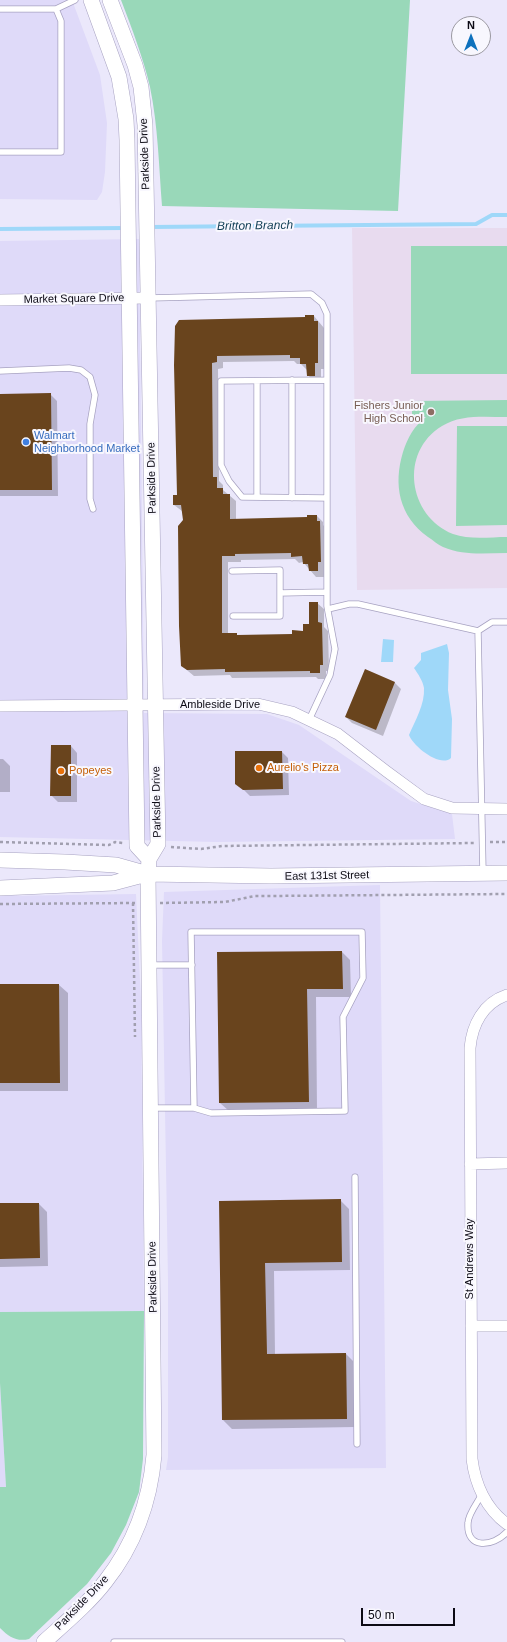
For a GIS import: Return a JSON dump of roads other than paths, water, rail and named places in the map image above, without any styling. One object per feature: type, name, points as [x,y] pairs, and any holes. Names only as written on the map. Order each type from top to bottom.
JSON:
[{"type":"street","name":"Parkside Drive","points":[[91,0],[113,58],[123,99],[127,140],[137,846],[149,859]]},
{"type":"street","name":"Parkside Drive","points":[[44,1642],[104,1583],[133,1540],[140,1522],[152,1479],[155,1432],[148,874],[149,859],[158,844],[145,125],[141,87],[128,45],[110,0]]},
{"type":"street","name":"Market Square Drive","points":[[0,300],[148,298]]},
{"type":"street","name":"Ambleside Drive","points":[[0,706],[258,704],[292,712],[338,734],[386,772],[424,798],[452,808],[507,809]]},
{"type":"street","name":"East 131st Street","points":[[0,860],[116,865],[148,874],[271,876],[507,873]]},
{"type":"street","name":"East 131st Street","points":[[0,888],[113,883],[148,874]]},
{"type":"street","name":"St Andrews Way","points":[[505,995],[486,1008],[474,1027],[471,1037],[470,1164],[472,1459],[474,1477],[482,1494],[491,1508],[507,1524]]},
{"type":"street","points":[[470,1164],[507,1163]]},
{"type":"street","points":[[471,1326],[507,1326]]},
{"type":"lane","points":[[0,9],[56,9],[75,0]]},
{"type":"lane","points":[[0,152],[61,152],[61,21],[56,9]]},
{"type":"lane","points":[[148,298],[311,294],[322,303],[327,314],[327,592],[328,610],[335,650],[330,675],[309,720]]},
{"type":"lane","points":[[0,371],[69,368],[81,370],[90,377],[95,395],[90,424],[90,499],[93,509]]},
{"type":"lane","points":[[292,380],[292,498]]},
{"type":"lane","points":[[327,380],[221,381],[221,465],[229,481],[242,498],[327,498]]},
{"type":"lane","points":[[257,381],[258,498]]},
{"type":"lane","points":[[232,571],[280,570],[280,616],[233,616]]},
{"type":"lane","points":[[280,593],[327,592]]},
{"type":"lane","points":[[328,610],[349,604],[358,604],[478,630],[492,622],[507,622]]},
{"type":"lane","points":[[478,630],[484,874]]},
{"type":"lane","points":[[151,1108],[194,1108],[211,1113],[345,1112],[344,1016],[363,978],[362,932],[191,932],[194,1108]]},
{"type":"lane","points":[[149,965],[192,965]]},
{"type":"lane","points":[[355,1177],[357,1444]]},
{"type":"lane","points":[[482,1494],[468,1521],[468,1533],[476,1542],[488,1544],[501,1539],[507,1532]]},
{"type":"lane","points":[[114,1642],[342,1642]]},
{"type":"water","points":[[383,639],[394,640],[393,662],[381,662]]},
{"type":"water","points":[[447,644],[449,653],[448,690],[452,719],[451,758],[440,760],[421,750],[409,735],[419,712],[424,694],[423,683],[414,668],[421,660],[421,653]]},
{"type":"waterway","name":"Britton Branch","points":[[150,227],[476,224],[492,215],[507,215]]},
{"type":"waterway","name":"Britton Branch","points":[[0,229],[125,228]]},
{"type":"place","name":"Fishers Junior High School","points":[[431,412]]},
{"type":"place","name":"Walmart Neighborhood Market","points":[[26,442]]},
{"type":"place","name":"Aurelio's Pizza","points":[[259,768]]},
{"type":"place","name":"Popeyes","points":[[61,771]]}]
